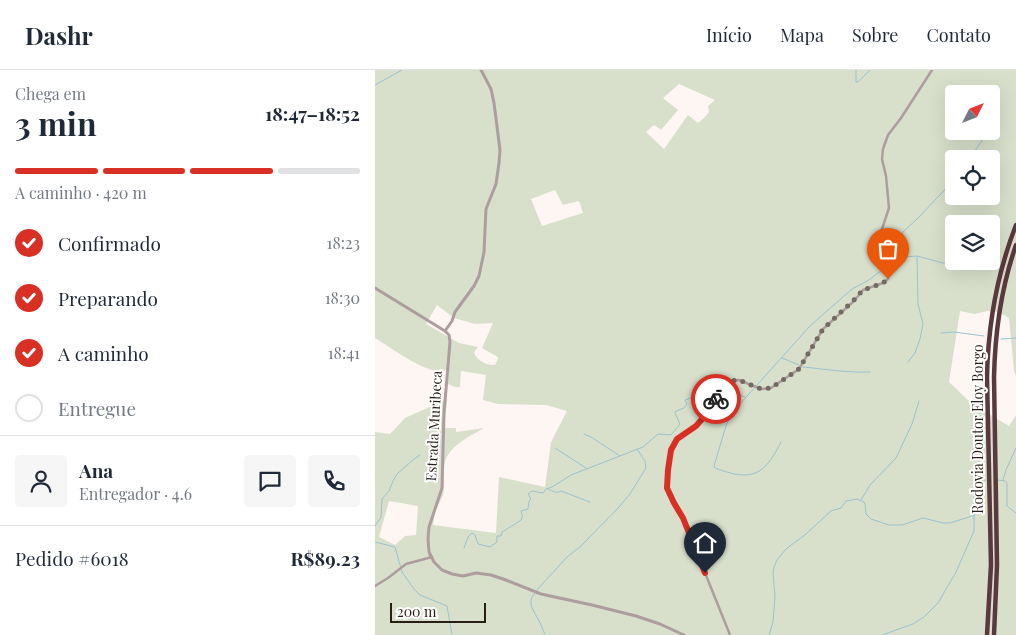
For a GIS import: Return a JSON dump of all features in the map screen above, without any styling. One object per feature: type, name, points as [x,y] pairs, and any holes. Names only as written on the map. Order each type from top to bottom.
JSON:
[{"type":"highway","name":"Rodovia Doutor Eloy Borgo","points":[[987,635],[991,565],[988,349],[999,280],[1016,226]]},
{"type":"highway","name":"Rodovia Doutor Eloy Borgo","points":[[994,635],[997,565],[995,349],[1001,301],[1016,245]]},
{"type":"street","points":[[375,288],[445,331],[479,276],[484,252],[486,209],[497,184],[501,150],[491,89],[481,70]]},
{"type":"street","points":[[730,635],[683,518],[667,488],[671,450],[677,439],[696,426],[709,411],[723,388],[730,381],[739,380],[761,389],[771,388],[799,369],[823,329],[863,290],[883,283],[888,279],[890,270],[879,244],[889,208],[882,158],[883,149],[888,135],[932,70]]},
{"type":"street","name":"Estrada Muribeca","points":[[432,557],[429,552],[429,527],[442,488],[444,413],[450,342],[449,335],[445,331]]},
{"type":"street","points":[[375,586],[406,564],[432,557],[442,570],[452,574],[463,576],[476,573],[491,575],[541,594],[636,616],[684,635]]},
{"type":"green space","points":[[375,70],[1016,70],[1016,376],[1009,318],[999,312],[987,311],[975,314],[960,311],[949,382],[972,404],[1009,426],[1016,415],[1016,635],[375,635],[375,432],[390,434],[405,418],[447,399],[444,428],[456,428],[456,432],[484,428],[453,448],[445,461],[443,495],[435,511],[433,525],[496,533],[499,477],[545,487],[551,442],[567,411],[546,405],[498,404],[483,400],[486,375],[461,371],[460,387],[455,387],[448,384],[449,369],[439,371],[430,369],[406,358],[375,338]],"holes":[[[679,84],[715,100],[708,106],[709,112],[698,123],[688,115],[664,149],[646,132],[654,125],[661,130],[678,110],[663,98]],[[555,190],[563,205],[579,201],[583,213],[542,226],[531,199]],[[437,305],[454,318],[475,324],[493,323],[482,348],[498,357],[495,365],[485,363],[477,358],[474,352],[478,347],[459,343],[426,324]],[[389,501],[418,506],[416,535],[405,536],[395,545],[379,537]]]},
{"type":"waterway","points":[[375,85],[402,70]]},
{"type":"waterway","points":[[856,70],[856,82],[870,70]]},
{"type":"waterway","points":[[975,150],[982,140]]},
{"type":"waterway","points":[[893,262],[903,232],[945,190]]},
{"type":"waterway","points":[[781,442],[769,462],[755,473],[739,475],[715,468],[714,466],[728,421],[739,405],[810,326],[852,289],[869,280],[902,257],[917,256],[945,263]]},
{"type":"waterway","points":[[908,362],[915,353],[923,324],[918,304],[917,257]]},
{"type":"waterway","points":[[941,333],[954,332],[984,336]]},
{"type":"waterway","points":[[1001,339],[1016,338]]},
{"type":"waterway","points":[[782,358],[799,365]]},
{"type":"waterway","points":[[803,367],[870,372]]},
{"type":"waterway","points":[[464,548],[468,537],[472,533],[475,535],[478,544],[490,547],[497,542],[497,536],[501,536],[502,532],[521,520],[521,511],[528,509],[531,499],[528,494],[532,491],[543,493],[546,489],[571,475],[643,447],[658,434],[671,435],[680,424],[675,413],[676,411],[684,408],[687,404],[685,400],[691,398],[696,387],[699,389],[700,398],[707,401],[714,394],[714,387],[745,397]]},
{"type":"waterway","points":[[861,500],[870,485],[896,458],[912,424],[919,401]]},
{"type":"waterway","points":[[584,434],[620,456]]},
{"type":"waterway","points":[[555,448],[586,468]]},
{"type":"waterway","points":[[1003,480],[1016,448]]},
{"type":"waterway","points":[[537,590],[630,494],[646,468],[645,461],[637,449]]},
{"type":"waterway","points":[[375,526],[381,517],[382,499],[389,491],[397,474],[420,455]]},
{"type":"waterway","points":[[882,635],[913,624],[924,617],[938,603],[956,572],[974,531],[974,482],[986,480]]},
{"type":"waterway","points":[[998,480],[1007,483],[1007,506],[1016,513]]},
{"type":"waterway","points":[[548,489],[556,492],[561,491],[590,502]]},
{"type":"waterway","points":[[769,635],[773,622],[775,597],[773,573],[777,560],[786,549],[831,511],[841,508],[846,501],[857,499],[864,502],[866,514],[871,519],[889,525],[902,525],[923,518],[950,523],[975,515]]},
{"type":"waterway","points":[[375,542],[395,547],[402,572],[420,595],[447,606],[452,635]]},
{"type":"waterway","points":[[535,593],[532,596],[531,603],[545,635]]},
{"type":"way so far","points":[[716,399],[730,381],[739,380],[761,389],[771,388],[799,369],[823,329],[863,290],[883,283],[888,279]]},
{"type":"route","points":[[705,573],[683,518],[667,488],[668,470],[671,450],[677,439],[696,426],[709,411],[716,399]]}]
